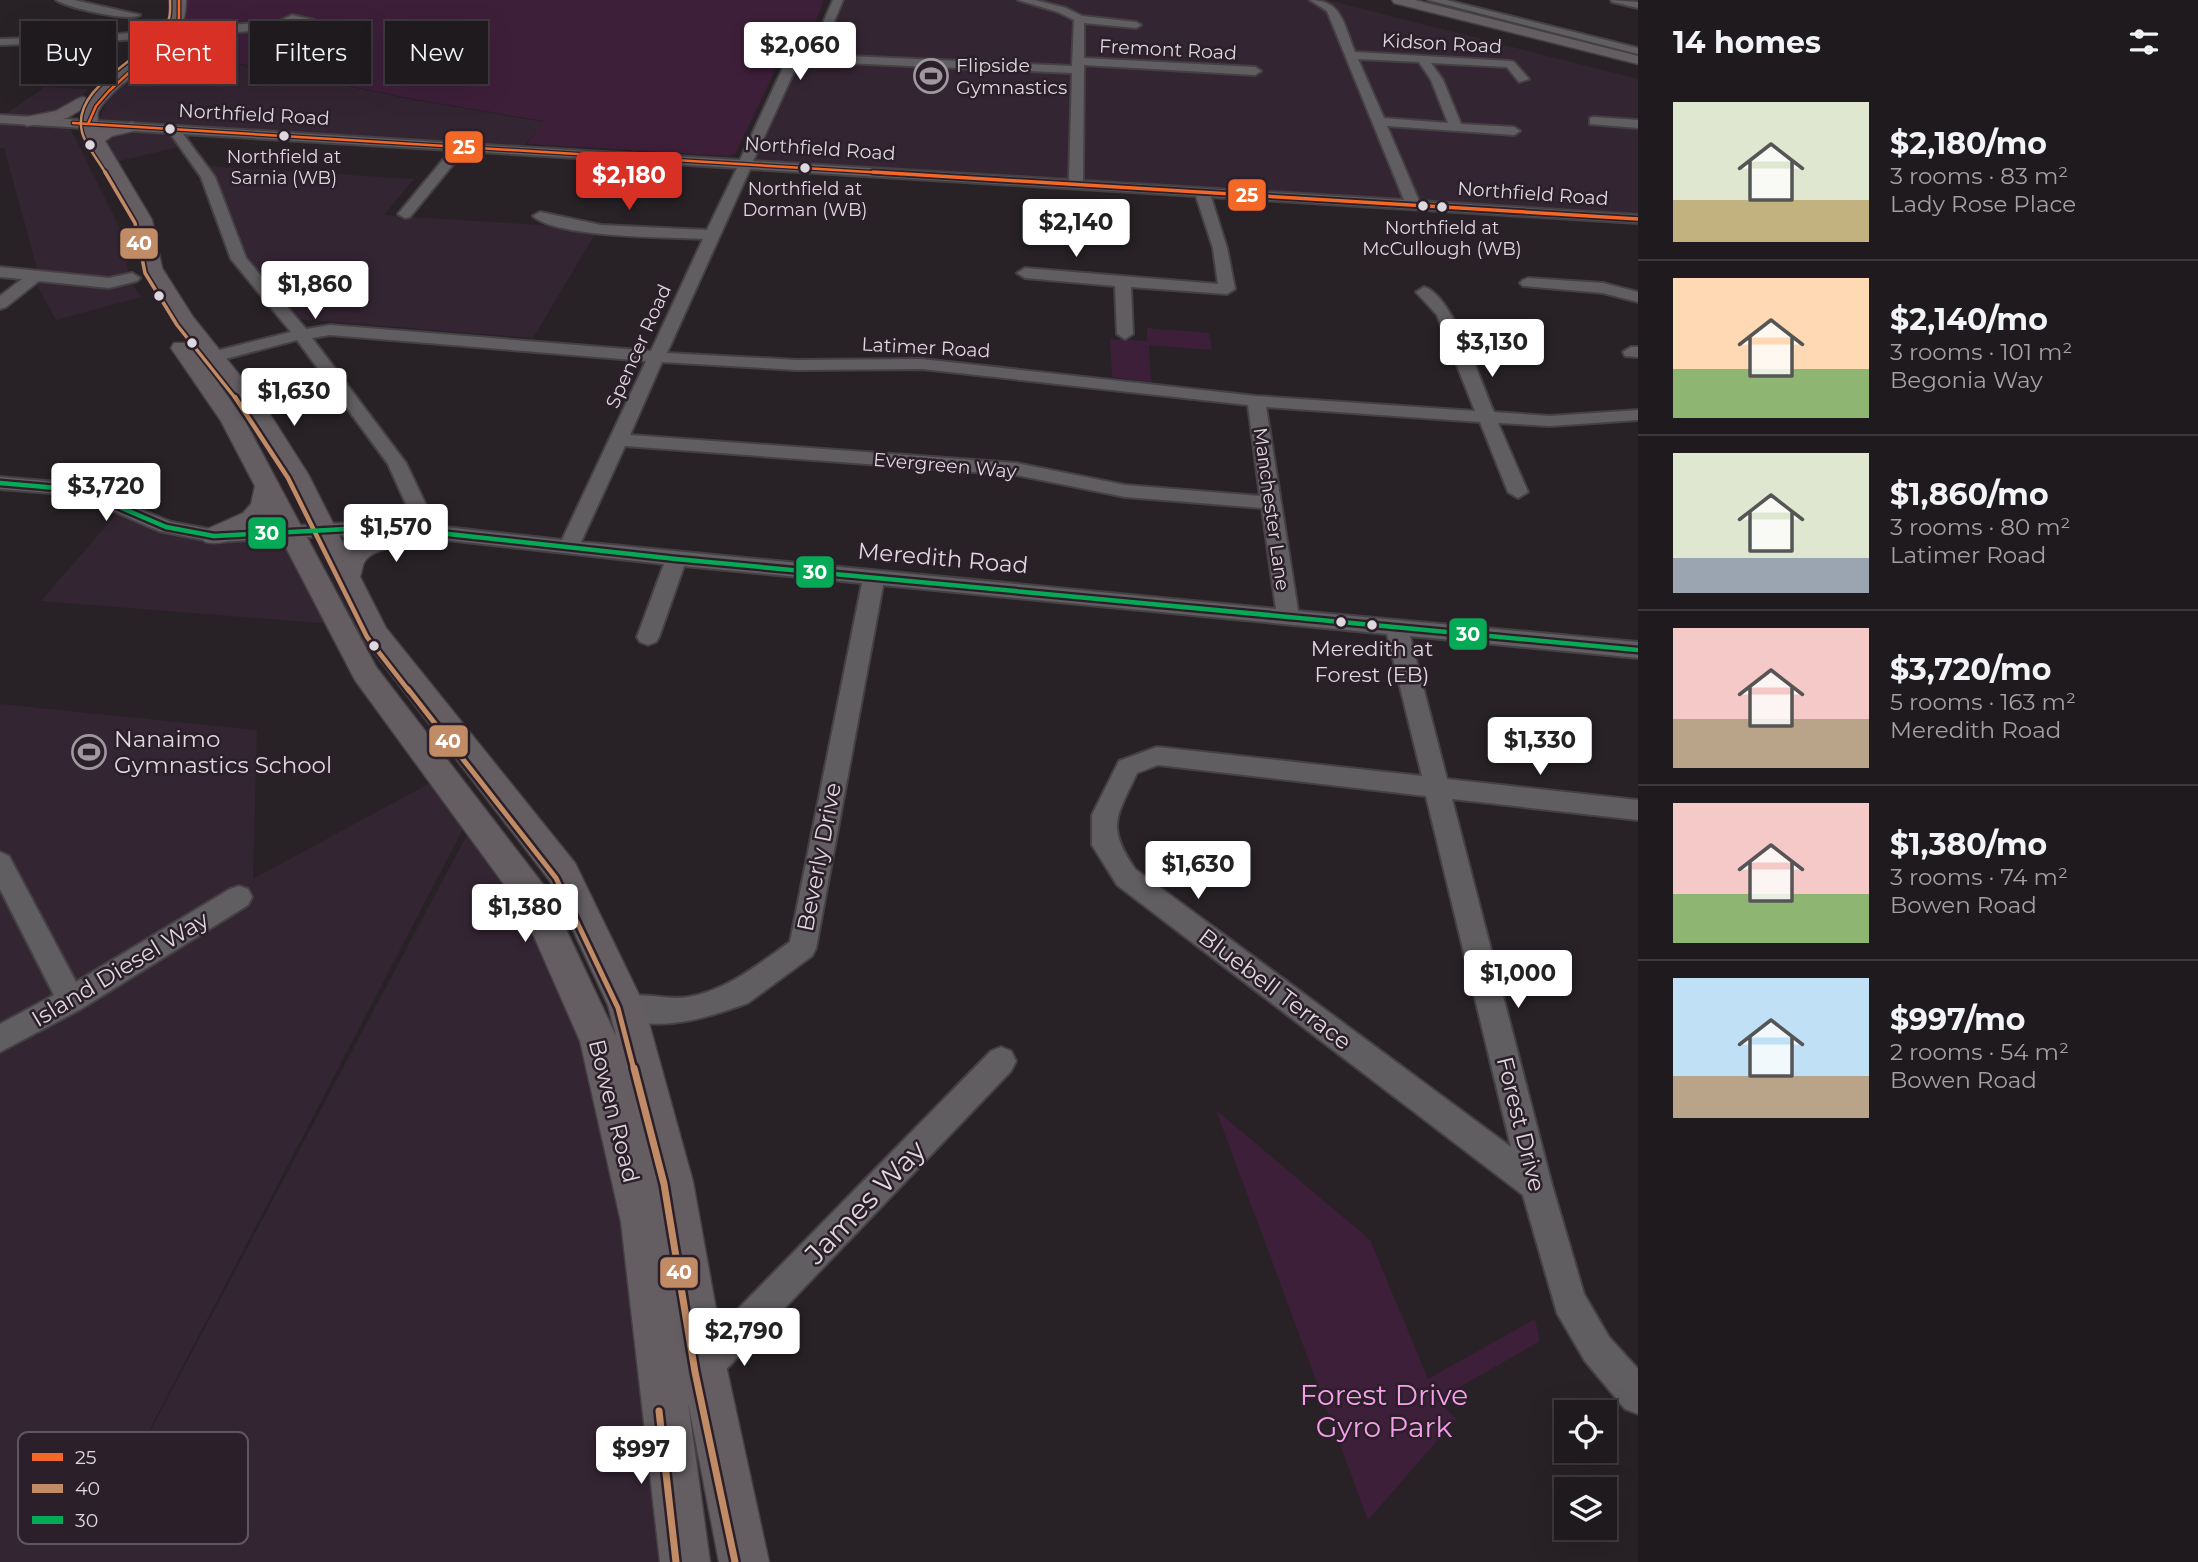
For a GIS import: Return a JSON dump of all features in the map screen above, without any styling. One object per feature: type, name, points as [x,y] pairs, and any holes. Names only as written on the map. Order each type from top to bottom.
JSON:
[{"type":"main road","points":[[165,0],[168,21]]},
{"type":"main road","points":[[176,21],[180,12],[179,0]]},
{"type":"main road","points":[[1399,0],[1638,60]]},
{"type":"main road","points":[[27,121],[61,115],[83,102],[130,65]]},
{"type":"main road","points":[[86,129],[91,112],[101,96],[130,72]]},
{"type":"main road","points":[[83,102],[86,129]]},
{"type":"main road","points":[[86,129],[107,132],[132,127]]},
{"type":"main road","name":"Bowen Road","points":[[685,1562],[642,1223],[599,1041],[536,901],[365,673],[309,532],[296,474],[256,408],[184,320],[152,268],[143,220],[86,129],[76,135],[124,229],[132,278],[233,421],[267,483],[309,532],[347,577],[374,632],[563,873],[627,1008],[673,1182],[704,1370],[744,1562]]},
{"type":"main road","points":[[214,536],[232,531],[253,519],[268,497],[267,483]]},
{"type":"main road","points":[[347,577],[352,558],[358,552],[373,545],[429,533]]},
{"type":"street","points":[[61,0],[135,15]]},
{"type":"street","points":[[794,57],[825,32],[838,0]]},
{"type":"street","points":[[1023,0],[1062,10],[1079,19],[1136,24]]},
{"type":"street","points":[[1315,0],[1332,9],[1413,205]]},
{"type":"street","points":[[1433,0],[1638,51]]},
{"type":"street","points":[[1618,0],[1638,5]]},
{"type":"street","points":[[1076,184],[1079,19]]},
{"type":"street","points":[[0,42],[67,41],[130,36]]},
{"type":"street","name":"Kidson Road","points":[[1353,55],[1510,64],[1523,79]]},
{"type":"street","name":"Fremont Road","points":[[794,57],[1255,71]]},
{"type":"street","name":"Spencer Road","points":[[569,547],[794,57]]},
{"type":"street","points":[[1423,59],[1437,80],[1456,126]]},
{"type":"street","points":[[0,119],[86,129]]},
{"type":"street","points":[[1594,121],[1638,124]]},
{"type":"street","points":[[1380,122],[1514,131]]},
{"type":"street","name":"Northfield Road","points":[[132,127],[1638,219]]},
{"type":"street","points":[[173,129],[208,177],[239,259],[301,334],[397,463],[429,533]]},
{"type":"street","points":[[405,214],[461,145]]},
{"type":"street","points":[[1025,273],[1227,289],[1220,248],[1202,192]]},
{"type":"street","points":[[540,216],[555,222],[585,226],[711,235]]},
{"type":"street","points":[[0,272],[109,282],[132,278]]},
{"type":"street","points":[[0,304],[35,276]]},
{"type":"street","points":[[1123,282],[1125,334]]},
{"type":"street","points":[[1528,283],[1603,288],[1638,297]]},
{"type":"street","points":[[1424,292],[1444,314],[1518,492]]},
{"type":"street","name":"Latimer Road","points":[[214,357],[301,334],[330,330],[657,357],[797,365],[922,364],[1256,401],[1488,417],[1550,421],[1638,415]]},
{"type":"street","name":"Manchester Lane","points":[[1256,401],[1287,616]]},
{"type":"street","name":"Evergreen Way","points":[[618,440],[1016,469],[1125,491],[1271,503]]},
{"type":"street","name":"Meredith Road","points":[[0,483],[80,490],[166,527],[214,536],[384,527],[676,559],[1638,650]]},
{"type":"street","points":[[648,637],[676,559]]},
{"type":"street","name":"Beverly Drive","points":[[627,1008],[687,1010],[738,994],[802,948],[874,578]]},
{"type":"street","name":"Forest Drive","points":[[1397,628],[1536,1185],[1569,1301],[1597,1349],[1638,1396]]},
{"type":"street","name":"Bluebell Terrace","points":[[1536,1185],[1126,877],[1105,845],[1105,814],[1128,767],[1157,756],[1638,810]]},
{"type":"street","points":[[0,863],[71,1000]]},
{"type":"street","name":"Island Diesel Way","points":[[0,1039],[71,1000],[239,897]]},
{"type":"street","name":"James Way","points":[[666,1400],[704,1370],[1001,1060]]},
{"type":"shaded area","points":[[842,0],[1328,0],[1638,79],[1638,217],[750,161],[800,53],[833,27]]},
{"type":"shaded area","points":[[236,64],[250,67],[250,84],[258,84],[250,92],[259,84],[337,84],[544,122],[523,147],[208,129],[210,126],[99,119],[110,95],[130,78],[130,84],[236,84]]},
{"type":"shaded area","points":[[45,87],[88,89],[77,103],[64,110],[28,119],[1,117]]},
{"type":"shaded area","points":[[0,120],[68,124],[120,229],[130,281],[141,297],[56,320],[38,287],[40,279],[4,148],[0,148]]},
{"type":"shaded area","points":[[131,127],[169,129],[183,146],[115,162],[102,139]]},
{"type":"shaded area","points":[[205,166],[414,179],[384,215],[598,229],[533,338],[296,319],[241,255]]},
{"type":"shaded area","points":[[119,511],[161,531],[289,536],[332,624],[41,601]]},
{"type":"shaded area","points":[[0,704],[257,730],[253,879],[430,783],[463,829],[148,1432],[18,1432],[18,1544],[248,1544],[248,1432],[150,1432],[468,833],[526,907],[585,1045],[625,1213],[679,1562],[0,1562]]},
{"type":"green space","points":[[180,0],[824,0],[813,29],[782,56],[735,154],[728,156],[527,144],[544,121],[340,84],[371,84],[371,21],[250,21],[250,66],[236,63],[236,21],[184,21]]},
{"type":"green space","points":[[1147,328],[1209,333],[1212,350],[1149,345],[1151,382],[1112,377],[1110,339],[1147,341]]},
{"type":"green space","name":"Forest Drive Gyro Park","points":[[1216,1110],[1370,1240],[1428,1379],[1535,1319],[1540,1341],[1437,1400],[1456,1419],[1368,1520]]},
{"type":"transit line","name":"40","points":[[170,0],[170,18],[162,32],[93,92],[82,110],[82,132],[135,223],[145,273],[177,325],[248,413],[288,478],[367,637],[556,878],[618,1008],[664,1184],[695,1372],[735,1562]]},
{"type":"transit line","name":"25","points":[[88,124],[96,106],[109,91],[172,33],[179,18],[179,0]]},
{"type":"transit line","name":"25","points":[[73,123],[1638,219]]},
{"type":"transit line","name":"30","points":[[0,483],[80,490],[166,527],[214,536],[384,527],[676,559],[1638,650]]},
{"type":"transit line","name":"40","points":[[659,1411],[676,1562]]},
{"type":"place","name":"Flipside Gymnastics","points":[[931,76]]},
{"type":"place","name":"Northfield at Sarnia (WB)","points":[[284,136]]},
{"type":"place","name":"Northfield at Dorman (WB)","points":[[805,168]]},
{"type":"place","name":"Northfield at McCullough (WB)","points":[[1442,207]]},
{"type":"place","name":"Meredith at Forest (EB)","points":[[1372,625]]},
{"type":"place","name":"Nanaimo Gymnastics School","points":[[89,752]]}]
